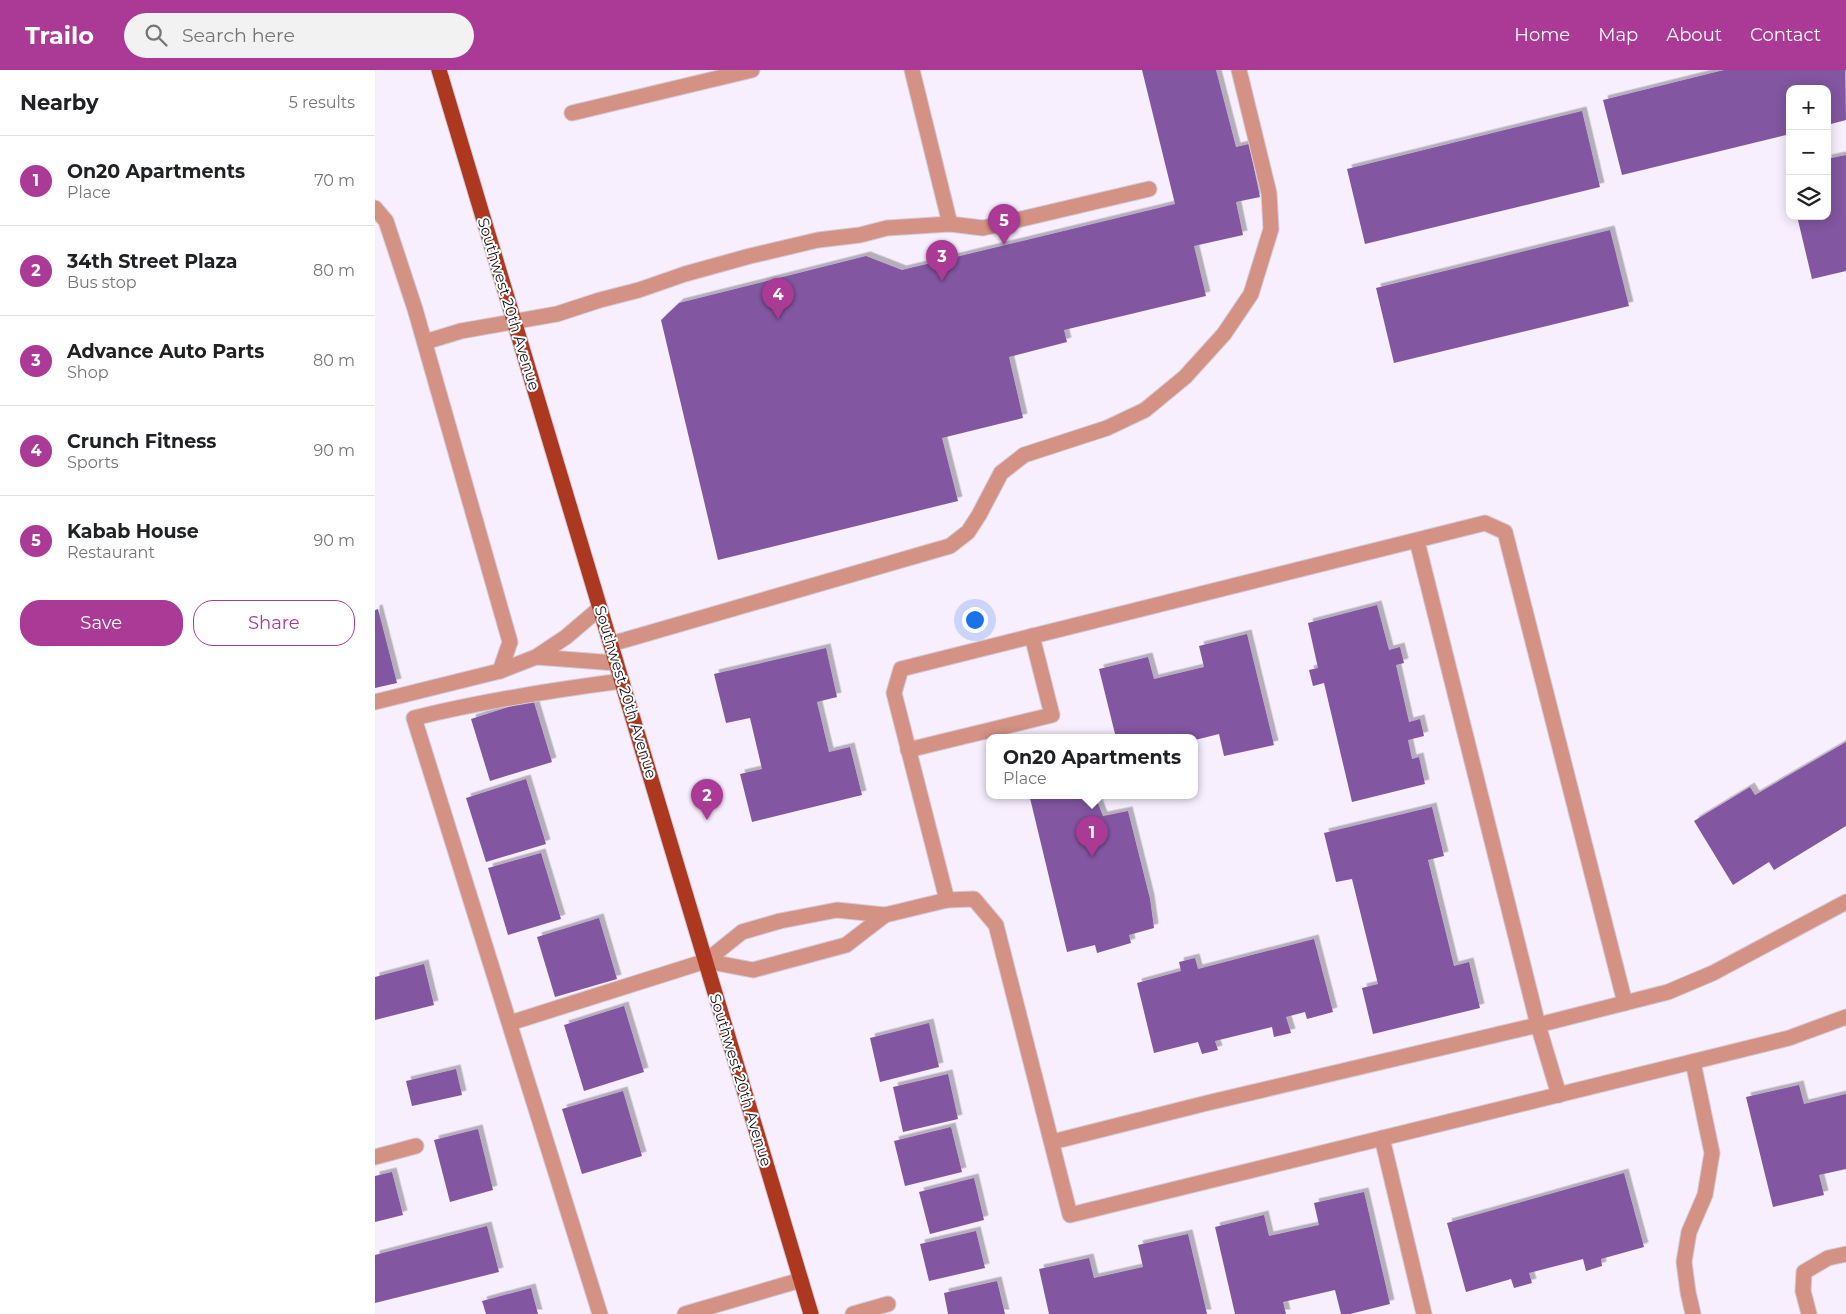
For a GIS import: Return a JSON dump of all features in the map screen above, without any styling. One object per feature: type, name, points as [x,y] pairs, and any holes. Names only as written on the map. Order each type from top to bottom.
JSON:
[{"type":"main road","name":"Southwest 20th Avenue","points":[[439,70],[811,1314]]},
{"type":"street","points":[[572,113],[752,70]]},
{"type":"street","points":[[912,70],[950,224]]},
{"type":"street","points":[[611,644],[950,546],[968,532],[1001,473],[1024,455],[1107,428],[1145,410],[1185,377],[1224,334],[1251,294],[1271,229],[1269,193],[1239,70]]},
{"type":"street","points":[[425,342],[461,331],[515,323],[557,314],[685,274],[818,240],[860,235],[887,228],[950,224],[983,228],[1149,189]]},
{"type":"street","points":[[375,208],[386,220],[425,342],[510,642],[500,671]]},
{"type":"street","points":[[947,900],[894,693],[901,669],[1485,524],[1505,532],[1625,1003]]},
{"type":"street","points":[[1417,540],[1539,1025],[1559,1095]]},
{"type":"street","points":[[375,702],[500,671],[536,658],[566,637],[600,608]]},
{"type":"street","points":[[908,750],[1052,715],[1032,636]]},
{"type":"street","points":[[536,658],[617,663]]},
{"type":"street","points":[[600,1314],[511,1023],[414,718],[535,692],[622,681]]},
{"type":"street","points":[[511,1023],[706,961],[743,932],[780,921],[837,910],[885,915],[947,900],[974,899],[996,925],[1070,1215],[1789,1038],[1846,1018]]},
{"type":"street","points":[[1052,1142],[1223,1099],[1539,1025],[1668,992],[1713,973],[1846,902]]},
{"type":"street","points":[[706,961],[753,970],[845,945],[885,915]]},
{"type":"street","points":[[1693,1062],[1712,1153],[1705,1195],[1689,1232],[1684,1262],[1687,1292],[1693,1314]]},
{"type":"street","points":[[1382,1138],[1424,1314]]},
{"type":"street","points":[[375,1156],[417,1146]]},
{"type":"street","points":[[1809,1314],[1803,1291],[1805,1272],[1827,1258],[1846,1254]]},
{"type":"street","points":[[685,1314],[801,1280]]},
{"type":"street","points":[[853,1314],[888,1304]]},
{"type":"building","points":[[1142,70],[1216,70],[1236,147],[1249,144],[1260,197],[1236,202],[1243,235],[1194,246],[1206,296],[1064,330],[1067,342],[1009,357],[1023,418],[942,438],[958,501],[718,560],[661,320],[679,303],[866,256],[902,270],[1175,204]]},
{"type":"building","points":[[1724,70],[1845,70],[1846,120],[1831,124],[1831,85],[1786,85],[1786,135],[1622,175],[1603,100]]},
{"type":"building","points":[[1582,111],[1600,187],[1365,244],[1347,169]]},
{"type":"building","points":[[1846,155],[1846,271],[1812,279],[1798,220],[1831,220],[1831,158]]},
{"type":"building","points":[[1610,230],[1629,306],[1394,363],[1376,288]]},
{"type":"building","points":[[1377,605],[1389,650],[1400,647],[1404,663],[1396,665],[1409,722],[1420,719],[1424,736],[1408,740],[1412,759],[1419,757],[1425,784],[1352,802],[1324,683],[1313,686],[1309,670],[1318,668],[1308,623]]},
{"type":"building","points":[[378,609],[397,683],[375,688],[375,610]]},
{"type":"building","points":[[1247,634],[1274,745],[1224,756],[1219,734],[1198,739],[1198,734],[1115,734],[1099,669],[1148,657],[1154,679],[1204,667],[1199,646]]},
{"type":"building","points":[[826,648],[837,697],[817,702],[829,752],[850,747],[862,795],[752,822],[740,774],[762,769],[750,718],[726,723],[714,674]]},
{"type":"building","points":[[533,699],[552,762],[490,781],[471,719]]},
{"type":"building","points":[[1846,742],[1846,826],[1774,870],[1769,862],[1733,885],[1694,821],[1750,787],[1755,795]]},
{"type":"building","points":[[526,779],[546,844],[486,862],[466,798]]},
{"type":"building","points":[[1030,799],[1096,799],[1103,816],[1128,811],[1150,899],[1154,928],[1129,935],[1131,943],[1097,953],[1095,945],[1067,952]]},
{"type":"building","points":[[1432,807],[1444,856],[1428,860],[1454,966],[1469,962],[1480,1008],[1373,1034],[1362,988],[1378,984],[1352,879],[1336,882],[1324,833]]},
{"type":"building","points":[[541,853],[561,919],[508,935],[488,868]]},
{"type":"building","points":[[599,918],[617,979],[555,997],[537,937]]},
{"type":"building","points":[[1314,939],[1333,1012],[1307,1019],[1305,1012],[1286,1017],[1291,1033],[1274,1037],[1272,1027],[1215,1041],[1218,1050],[1202,1054],[1198,1042],[1154,1053],[1137,983],[1181,971],[1179,962],[1195,958],[1198,969]]},
{"type":"building","points":[[424,964],[434,1005],[375,1020],[375,977]]},
{"type":"building","points":[[624,1006],[644,1072],[584,1091],[564,1025]]},
{"type":"building","points":[[929,1023],[939,1067],[880,1082],[870,1038]]},
{"type":"building","points":[[456,1069],[462,1095],[412,1106],[406,1081]]},
{"type":"building","points":[[948,1074],[958,1119],[903,1132],[893,1087]]},
{"type":"building","points":[[1799,1085],[1804,1104],[1846,1094],[1846,1169],[1819,1175],[1824,1195],[1773,1207],[1746,1097]]},
{"type":"building","points":[[623,1091],[642,1156],[582,1174],[562,1109]]},
{"type":"building","points":[[951,1127],[962,1172],[905,1186],[894,1141]]},
{"type":"building","points":[[478,1129],[493,1190],[450,1202],[434,1140]]},
{"type":"building","points":[[392,1172],[403,1215],[375,1222],[375,1176]]},
{"type":"building","points":[[1624,1173],[1644,1247],[1601,1259],[1602,1266],[1586,1271],[1583,1259],[1529,1273],[1532,1283],[1514,1288],[1511,1279],[1466,1292],[1447,1223]]},
{"type":"building","points":[[974,1178],[984,1220],[930,1234],[919,1192]]},
{"type":"building","points":[[1364,1192],[1390,1304],[1350,1314],[1341,1314],[1335,1290],[1283,1302],[1286,1314],[1235,1314],[1215,1227],[1264,1215],[1269,1236],[1319,1225],[1314,1203]]},
{"type":"building","points":[[487,1226],[499,1272],[375,1303],[375,1255]]},
{"type":"building","points":[[976,1231],[985,1268],[929,1281],[920,1244]]},
{"type":"building","points":[[1188,1234],[1207,1314],[1049,1314],[1039,1269],[1089,1258],[1094,1278],[1143,1267],[1138,1245]]},
{"type":"building","points":[[997,1281],[1005,1314],[948,1314],[944,1293]]},
{"type":"building","points":[[531,1288],[538,1314],[486,1314],[482,1301]]},
{"type":"place","name":"Kabab House","points":[[1004,245]]},
{"type":"place","name":"Advance Auto Parts","points":[[942,281]]},
{"type":"place","name":"Crunch Fitness","points":[[778,319]]},
{"type":"place","name":"34th Street Plaza","points":[[707,820]]},
{"type":"place","name":"On20 Apartments","points":[[1092,857]]}]
